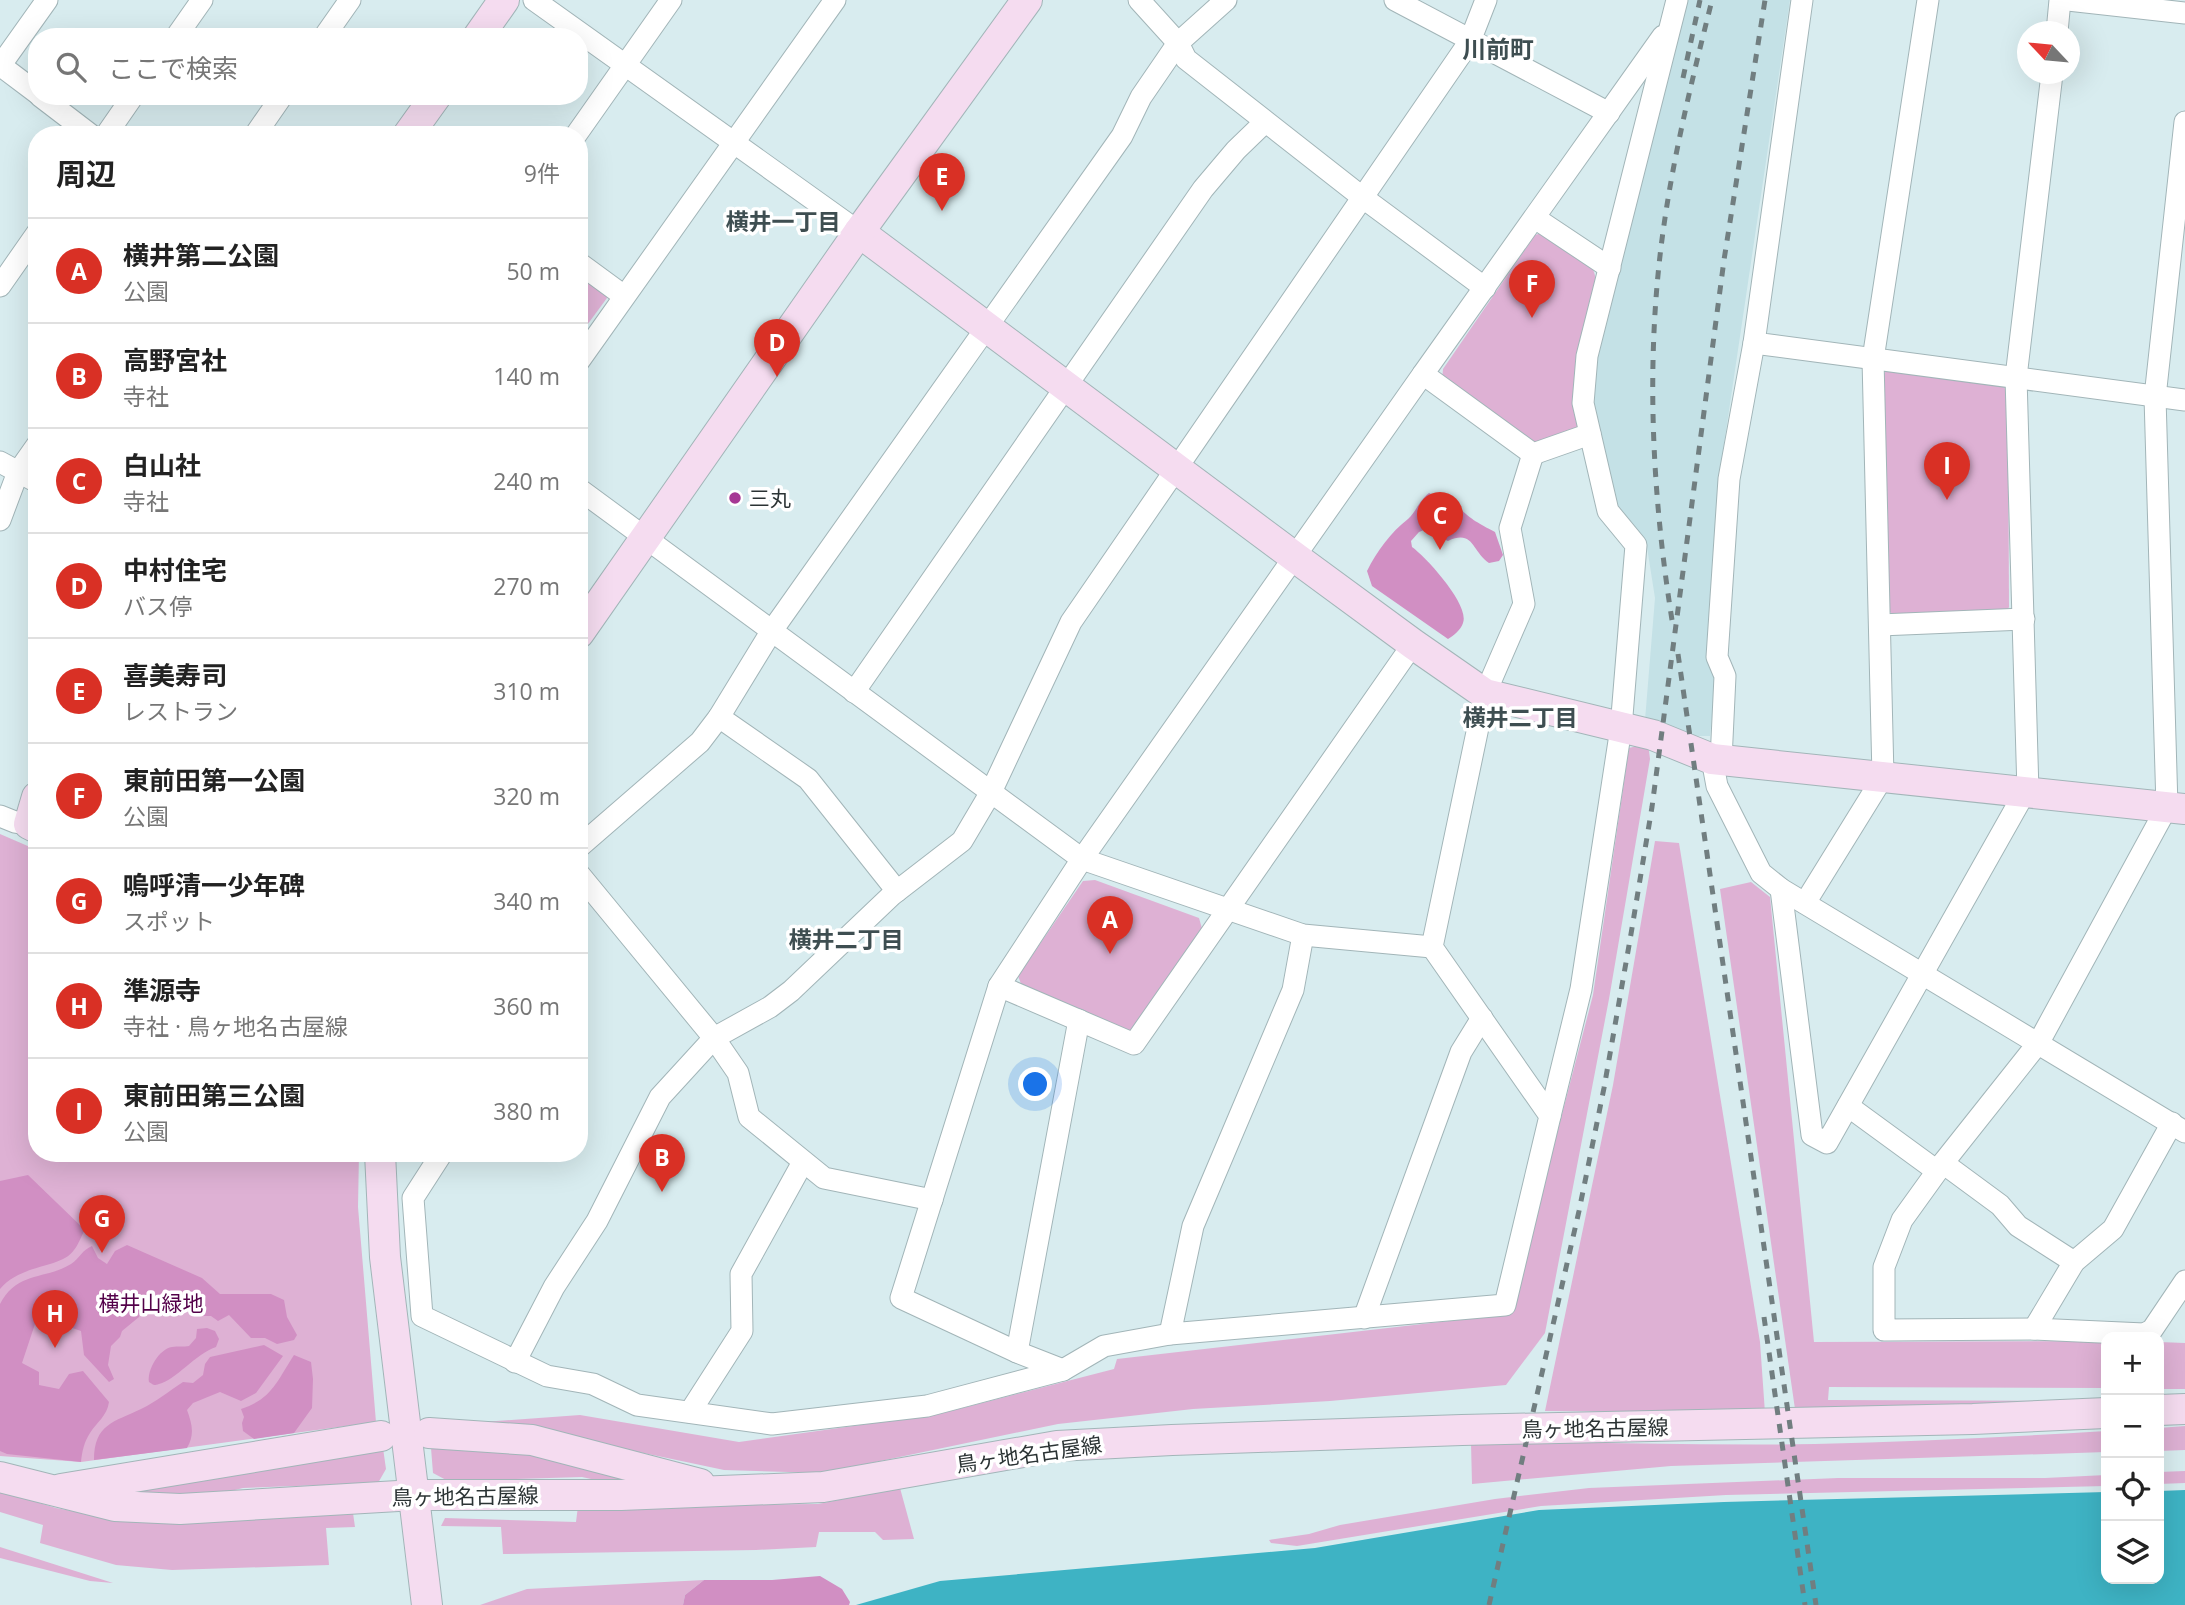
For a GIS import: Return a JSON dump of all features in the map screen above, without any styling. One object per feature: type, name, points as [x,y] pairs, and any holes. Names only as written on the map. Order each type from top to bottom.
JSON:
[{"type":"street","points":[[28,87],[0,66],[47,0]]},
{"type":"street","points":[[182,28],[202,0]]},
{"type":"street","points":[[330,28],[350,0]]},
{"type":"street","points":[[484,28],[504,0]]},
{"type":"street","points":[[534,0],[574,28]]},
{"type":"street","points":[[582,126],[671,0]]},
{"type":"street","points":[[588,348],[835,0]]},
{"type":"street","points":[[588,620],[859,232],[1027,0]]},
{"type":"street","points":[[1139,0],[1178,43],[1186,59],[1362,197],[1485,288]]},
{"type":"street","points":[[588,839],[700,742],[719,717],[771,632],[1122,136],[1141,97],[1178,43],[1226,0]]},
{"type":"street","points":[[1395,0],[1609,113]]},
{"type":"street","points":[[516,1362],[554,1287],[597,1221],[660,1097],[714,1038],[769,1007],[791,991],[897,891],[962,841],[991,792],[1071,622],[1470,41],[1486,0]]},
{"type":"street","points":[[436,1162],[413,1198],[422,1316],[547,1376],[593,1384],[637,1405],[772,1424],[927,1406],[1063,1370],[1104,1346],[1170,1335],[1505,1305],[1581,989],[1622,727],[1636,545],[1608,511],[1583,403],[1587,356],[1677,0]]},
{"type":"street","points":[[1802,0],[1754,342],[1729,479],[1717,657],[1724,676],[1716,760],[1717,786],[1762,873],[1781,889],[2181,1125],[2113,1229],[2074,1262],[2034,1329]]},
{"type":"street","points":[[1805,903],[1883,777],[1873,359],[1928,0]]},
{"type":"street","points":[[2058,21],[2060,0]]},
{"type":"street","points":[[2068,0],[2185,13]]},
{"type":"street","points":[[1063,1370],[1017,1352],[901,1298],[999,986],[1082,859],[1670,27]]},
{"type":"street","points":[[588,38],[732,144],[859,232],[1296,558],[1485,694],[1653,735],[1716,760],[2176,808]]},
{"type":"street","points":[[1781,889],[1812,1135],[1827,1143],[2027,792],[2016,377],[2051,84]]},
{"type":"street","points":[[52,105],[79,126]]},
{"type":"street","points":[[112,126],[127,105]]},
{"type":"street","points":[[261,126],[276,105]]},
{"type":"street","points":[[414,126],[430,105]]},
{"type":"street","points":[[854,692],[1203,189],[1265,122]]},
{"type":"street","points":[[2185,122],[2155,397],[2176,808],[2039,1042],[1940,1167],[1902,1220],[1884,1267],[1884,1330],[2034,1329],[2144,1334],[2152,1330],[2185,1280]]},
{"type":"street","points":[[1535,218],[1610,268]]},
{"type":"street","points":[[0,286],[28,246]]},
{"type":"street","points":[[588,270],[624,296]]},
{"type":"street","points":[[1754,342],[2185,400]]},
{"type":"street","points":[[1423,374],[1533,454]]},
{"type":"street","points":[[1533,454],[1590,434]]},
{"type":"street","points":[[1533,454],[1510,528],[1524,604],[1485,694],[1432,947],[1550,1116]]},
{"type":"street","points":[[0,520],[18,472]]},
{"type":"street","points":[[588,495],[1082,859],[1303,935],[1432,947]]},
{"type":"street","points":[[1880,625],[2024,619]]},
{"type":"street","points":[[999,986],[1134,1044],[1413,644]]},
{"type":"street","points":[[719,717],[808,779],[897,891]]},
{"type":"street","points":[[0,816],[15,822],[28,818]]},
{"type":"street","points":[[588,885],[714,1038],[738,1073],[749,1117],[824,1178],[932,1200]]},
{"type":"street","points":[[1170,1335],[1193,1226],[1293,990],[1303,935]]},
{"type":"street","points":[[1364,1318],[1461,1052],[1482,1018]]},
{"type":"street","points":[[1017,1352],[1079,1020]]},
{"type":"street","points":[[1848,1106],[2000,1205],[2018,1226],[2074,1262]]},
{"type":"street","points":[[380,1162],[385,1257],[427,1605]]},
{"type":"street","points":[[690,1412],[742,1331],[741,1274],[803,1162]]},
{"type":"street","points":[[2164,1410],[2185,1409]]},
{"type":"street","name":"鳥ヶ地名古屋線","points":[[0,1477],[115,1506],[180,1509],[415,1495],[621,1495],[823,1487],[1057,1446],[1172,1440],[2101,1413]]},
{"type":"street","points":[[429,1433],[531,1440],[624,1462],[724,1491]]},
{"type":"street","points":[[51,1490],[381,1436]]},
{"type":"shaded area","points":[[1687,0],[1790,0],[1720,471],[1716,678],[1710,736],[1658,731],[1645,720],[1655,598],[1646,541],[1621,517],[1590,399],[1593,366]]},
{"type":"shaded area","points":[[1429,493],[1454,503],[1474,520],[1495,532],[1503,555],[1499,561],[1489,563],[1468,540],[1457,538],[1448,541],[1424,530],[1411,541],[1412,547],[1436,571],[1460,605],[1463,623],[1448,639],[1372,586],[1367,571],[1385,542]]},
{"type":"shaded area","points":[[28,1175],[85,1230],[76,1248],[68,1256],[19,1275],[0,1289],[0,1181]]},
{"type":"shaded area","points":[[127,1245],[202,1278],[220,1294],[271,1294],[284,1300],[287,1317],[297,1335],[294,1340],[277,1344],[265,1338],[251,1338],[229,1315],[218,1321],[211,1316],[193,1316],[183,1304],[158,1295],[142,1306],[139,1317],[122,1331],[111,1346],[108,1365],[114,1379],[109,1382],[84,1355],[81,1331],[37,1318],[22,1363],[39,1372],[39,1385],[59,1389],[69,1374],[83,1371],[109,1402],[108,1407],[86,1440],[81,1462],[0,1451],[0,1304],[15,1286],[71,1264],[92,1246],[98,1258],[107,1264],[115,1251]]},
{"type":"shaded area","points":[[197,1329],[215,1331],[219,1339],[216,1347],[165,1382],[155,1385],[149,1382],[152,1366],[158,1356],[172,1347],[189,1346],[196,1338]]},
{"type":"shaded area","points":[[264,1345],[283,1356],[256,1393],[241,1401],[220,1392],[193,1403],[187,1410],[192,1429],[187,1448],[94,1460],[95,1448],[102,1431],[114,1421],[152,1403],[183,1382],[193,1383],[203,1375],[205,1364],[210,1357]]},
{"type":"shaded area","points":[[294,1355],[311,1362],[312,1408],[294,1433],[254,1439],[243,1431],[244,1417],[241,1409],[267,1394]]},
{"type":"shaded area","points":[[820,1576],[842,1589],[850,1602],[849,1605],[683,1605],[685,1595],[704,1580],[772,1580]]},
{"type":"green space","points":[[1545,232],[1593,269],[1597,282],[1580,424],[1575,432],[1533,444],[1442,380],[1443,369],[1535,235]]},
{"type":"green space","points":[[588,278],[605,290],[607,298],[588,324]]},
{"type":"green space","points":[[1887,370],[2002,385],[2008,392],[2009,607],[2005,615],[1894,616],[1889,611],[1883,375]]},
{"type":"green space","points":[[1648,743],[1650,759],[1609,999],[1545,1333],[1506,1385],[1330,1401],[1193,1409],[1058,1424],[823,1473],[724,1470],[544,1432],[455,1424],[580,1415],[739,1442],[939,1414],[1114,1369],[1117,1359],[1510,1314],[1593,995],[1629,748]]},
{"type":"green space","name":"横井山緑地","points":[[0,834],[28,846],[28,1162],[359,1162],[358,1207],[376,1422],[81,1462],[0,1456]]},
{"type":"green space","points":[[1655,841],[1679,843],[1760,1342],[1765,1413],[1545,1411],[1613,1085]]},
{"type":"green space","points":[[1095,880],[1199,918],[1203,932],[1134,1029],[1126,1033],[1023,989],[1018,976],[1083,881]]},
{"type":"green space","points":[[1751,882],[1770,897],[1814,1342],[2101,1341],[2101,1388],[1829,1387],[1828,1400],[2074,1401],[1796,1416],[1720,889]]},
{"type":"green space","points":[[2164,1342],[2185,1343],[2185,1389],[2164,1389]]},
{"type":"green space","points":[[2185,1426],[2185,1450],[2164,1451],[2164,1428]]},
{"type":"green space","points":[[2101,1431],[2101,1452],[1671,1466],[1472,1484],[1471,1443],[1815,1444]]},
{"type":"green space","points":[[383,1448],[386,1469],[378,1483],[243,1488],[203,1498],[133,1497],[125,1488]]},
{"type":"green space","points":[[431,1448],[529,1454],[654,1480],[623,1486],[582,1477],[448,1481],[433,1473]]},
{"type":"green space","points":[[2185,1471],[2185,1483],[2164,1484],[2164,1472]]},
{"type":"green space","points":[[2101,1475],[2101,1486],[1726,1495],[1541,1506],[1297,1546],[1271,1543],[1269,1540],[1495,1499],[1589,1488],[1838,1478],[2045,1478]]},
{"type":"green space","points":[[900,1488],[914,1539],[883,1540],[875,1532],[819,1532],[816,1547],[503,1554],[501,1527],[441,1526],[445,1518],[576,1522],[578,1506],[818,1504]]},
{"type":"green space","points":[[0,1491],[56,1508],[114,1519],[353,1513],[355,1527],[326,1528],[329,1565],[172,1570],[116,1565],[40,1543],[43,1525],[0,1512]]},
{"type":"green space","points":[[0,1547],[113,1583],[90,1581],[0,1558]]},
{"type":"green space","points":[[704,1580],[685,1595],[683,1605],[480,1605],[527,1589]]},
{"type":"water","points":[[2185,1490],[2185,1605],[856,1605],[940,1581],[1315,1548],[1539,1510],[1724,1502],[2101,1492],[2101,1584],[2164,1584],[2164,1491]]},
{"type":"railway","points":[[1683,78],[1700,0]]},
{"type":"railway","points":[[1672,620],[1655,470],[1655,318],[1669,190],[1712,0]]},
{"type":"railway","points":[[1489,1605],[1579,1211],[1631,934],[1652,807],[1724,260],[1765,0]]},
{"type":"railway","points":[[1678,654],[1816,1605]]},
{"type":"railway","points":[[1764,1317],[1805,1605]]},
{"type":"place","name":"喜美寿司","points":[[942,211]]},
{"type":"place","name":"東前田第一公園","points":[[1532,318]]},
{"type":"place","name":"中村住宅","points":[[777,377]]},
{"type":"place","name":"三丸","points":[[735,498]]},
{"type":"place","name":"東前田第三公園","points":[[1947,500]]},
{"type":"place","name":"白山社","points":[[1440,550]]},
{"type":"place","name":"横井第二公園","points":[[1110,954]]},
{"type":"place","name":"高野宮社","points":[[662,1192]]},
{"type":"place","name":"嗚呼清一少年碑","points":[[102,1253]]},
{"type":"place","name":"準源寺","points":[[55,1348]]},
{"type":"district","name":"川前町","points":[[1498,48]]},
{"type":"district","name":"横井一丁目","points":[[783,221]]},
{"type":"district","name":"横井二丁目","points":[[1520,717]]},
{"type":"district","name":"横井二丁目","points":[[846,939]]}]
